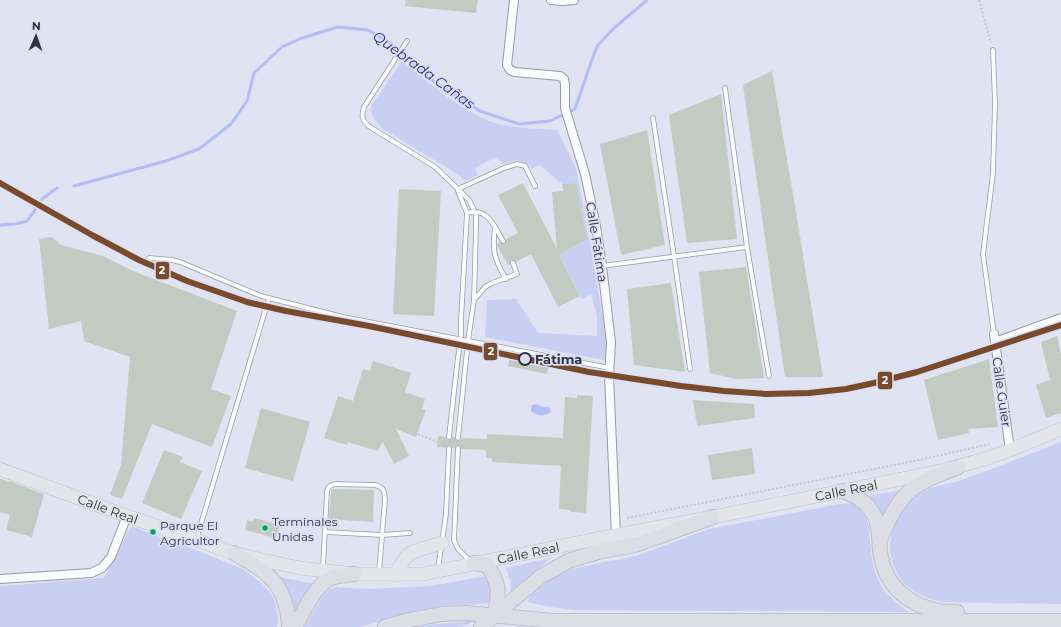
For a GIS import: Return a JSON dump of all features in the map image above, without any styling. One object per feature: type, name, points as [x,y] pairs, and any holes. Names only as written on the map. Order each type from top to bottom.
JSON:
[{"type":"highway","points":[[879,542],[897,506],[907,493],[920,483],[958,467]]},
{"type":"highway","points":[[843,490],[856,496],[866,504],[874,516],[878,529],[881,558],[885,571],[890,581],[906,598],[921,606],[939,611],[1061,617]]},
{"type":"highway","points":[[481,627],[540,577],[568,561],[598,552],[635,545],[713,517]]},
{"type":"highway","points":[[234,553],[264,572],[274,581],[285,601],[289,627]]},
{"type":"highway","points":[[474,564],[487,566],[496,580],[498,600],[495,615]]},
{"type":"highway","points":[[295,627],[317,590],[323,583],[336,576],[354,574]]},
{"type":"highway","points":[[385,627],[405,621],[441,614],[466,613],[561,621],[1061,621]]},
{"type":"main road","name":"Calle Real","points":[[0,469],[127,516],[234,553],[300,568],[323,571],[379,575],[423,574],[958,467],[1010,450],[1061,430]]},
{"type":"main road","points":[[395,574],[409,554],[442,543]]},
{"type":"street","name":"Calle Fátima","points":[[514,0],[507,65],[510,70],[514,72],[560,76],[564,79],[565,108],[585,174],[596,226],[611,342],[610,368],[616,535]]},
{"type":"street","points":[[551,0],[572,0]]},
{"type":"street","points":[[995,338],[1061,318]]},
{"type":"street","name":"Calle Guier","points":[[995,338],[1010,450]]},
{"type":"street","points":[[0,579],[91,573],[102,568],[111,557],[127,516]]},
{"type":"lane","points":[[407,41],[364,107],[362,119],[365,123],[434,167],[470,200],[474,210],[476,226],[474,300],[468,341],[458,438]]},
{"type":"lane","points":[[993,50],[995,103],[993,173],[983,254],[995,338]]},
{"type":"lane","points":[[725,88],[747,247],[769,376]]},
{"type":"lane","points":[[653,118],[690,369]]},
{"type":"lane","points":[[458,189],[504,168],[517,164],[525,166],[535,186]]},
{"type":"lane","points":[[449,437],[460,340],[466,213],[458,189]]},
{"type":"lane","points":[[466,213],[474,210],[485,215],[490,219],[503,241]]},
{"type":"lane","points":[[495,227],[494,254],[506,279]]},
{"type":"lane","points":[[602,266],[747,247]]},
{"type":"lane","points":[[149,258],[180,262],[261,296],[343,317],[610,368]]},
{"type":"lane","points":[[474,300],[485,287],[517,274],[513,263]]},
{"type":"lane","points":[[196,540],[269,298]]},
{"type":"lane","points":[[438,571],[446,514],[449,448]]},
{"type":"lane","points":[[458,448],[454,540],[458,550],[474,564]]},
{"type":"lane","points":[[323,571],[328,488],[336,484],[375,485],[381,487],[384,491],[385,500],[379,575]]},
{"type":"lane","points":[[446,514],[455,514]]},
{"type":"lane","points":[[325,532],[382,535],[410,534]]},
{"type":"path","points":[[979,0],[993,50]]},
{"type":"path","points":[[628,518],[919,460],[994,443]]},
{"type":"shaded area","points":[[402,61],[446,96],[482,118],[495,123],[510,126],[557,130],[576,168],[607,341],[609,361],[485,337],[487,300],[516,299],[538,333],[597,336],[597,316],[591,294],[582,299],[559,255],[587,239],[576,183],[562,184],[540,165],[532,169],[517,160],[503,164],[496,157],[475,168],[478,175],[465,181],[459,175],[383,129],[373,118],[371,106]]},
{"type":"shaded area","points":[[1061,442],[1061,604],[944,602],[920,595],[901,580],[893,564],[890,543],[895,522],[900,512],[913,496],[924,489],[966,479]]},
{"type":"shaded area","points":[[904,490],[889,505],[882,518],[867,496]]},
{"type":"shaded area","points":[[850,503],[860,510],[868,523],[873,566],[881,585],[897,603],[909,612],[574,610],[528,602],[530,595],[553,578],[571,569],[636,556],[709,529]]},
{"type":"shaded area","name":"Parque El Agricultor","points":[[131,526],[243,569],[271,593],[276,604],[278,620],[277,627],[0,627],[0,586],[104,578]]},
{"type":"shaded area","points":[[551,558],[511,591],[510,580],[506,568]]},
{"type":"shaded area","points":[[486,576],[492,592],[489,603],[449,606],[416,611],[361,627],[304,627],[329,589],[336,587],[367,589],[430,586]]},
{"type":"shaded area","points":[[280,577],[314,584],[296,616],[290,595]]},
{"type":"shaded area","points":[[479,620],[461,627],[416,627],[437,624]]},
{"type":"water","points":[[536,404],[543,407],[549,407],[551,411],[550,413],[541,415],[532,412],[532,405]]},
{"type":"building","points":[[406,0],[478,0],[476,13],[405,6]]},
{"type":"building","points":[[772,71],[823,377],[785,377],[743,85]]},
{"type":"building","points":[[721,94],[737,239],[687,243],[669,115]]},
{"type":"building","points":[[647,130],[665,245],[621,255],[600,144]]},
{"type":"building","points":[[523,183],[557,249],[552,192],[563,191],[562,184],[576,183],[587,239],[559,255],[580,296],[558,307],[531,254],[516,262],[511,260],[510,265],[508,265],[497,245],[500,242],[504,244],[506,239],[518,233],[498,195]]},
{"type":"building","points":[[399,189],[441,191],[434,316],[393,314]]},
{"type":"building","points":[[52,237],[61,245],[103,256],[133,271],[237,311],[211,389],[231,396],[212,447],[152,424],[122,499],[110,495],[121,465],[130,357],[84,341],[81,321],[49,329],[39,239]]},
{"type":"building","points":[[746,267],[764,378],[736,379],[710,373],[699,272]]},
{"type":"building","points":[[671,283],[685,372],[634,365],[627,289]]},
{"type":"building","points":[[1057,336],[1061,355],[1061,413],[1046,418],[1036,385],[1050,380],[1041,342]]},
{"type":"building","name":"Fátima","points":[[510,357],[549,365],[547,374],[508,366]]},
{"type":"building","points":[[989,359],[998,427],[968,429],[969,433],[938,440],[924,380]]},
{"type":"building","points":[[373,361],[411,373],[405,392],[425,399],[422,409],[426,410],[416,437],[396,429],[409,456],[394,464],[383,442],[377,451],[348,442],[347,445],[324,438],[338,396],[353,401],[363,369],[370,371]]},
{"type":"building","points":[[577,395],[593,396],[586,513],[571,512],[571,510],[559,509],[561,466],[492,462],[492,458],[486,458],[486,450],[461,449],[461,446],[459,445],[456,445],[454,448],[450,445],[447,445],[446,448],[437,447],[438,436],[446,437],[447,440],[455,437],[456,441],[461,440],[462,438],[487,439],[487,434],[563,438],[565,397],[577,398]]},
{"type":"building","points":[[693,400],[754,404],[755,418],[697,426]]},
{"type":"building","points":[[261,408],[310,422],[293,481],[245,468]]},
{"type":"building","points":[[752,448],[755,474],[712,480],[708,455]]},
{"type":"building","points":[[164,450],[183,457],[180,462],[202,471],[181,519],[142,503]]},
{"type":"building","points":[[0,479],[44,494],[32,537],[6,530],[10,515],[0,512]]},
{"type":"building","points":[[332,489],[374,490],[373,522],[329,519]]},
{"type":"building","name":"Terminales Unidas","points":[[254,518],[280,525],[276,538],[245,530],[247,520],[253,522]]},
{"type":"waterway","name":"Quebrada Cañas","points":[[74,186],[166,161],[199,149],[231,124],[247,101],[254,73],[282,47],[302,38],[338,27],[368,30],[390,43],[437,84],[480,111],[519,124],[550,121],[575,109],[598,45],[613,29],[647,0]]},
{"type":"waterway","name":"Quebrada Cañas","points":[[0,225],[16,224],[27,221],[42,199],[57,188]]},
{"type":"transit line","name":"2","points":[[0,183],[139,260],[187,281],[247,302],[589,372],[681,386],[766,394],[809,393],[846,389],[917,372],[1061,325]]},
{"type":"place","name":"Fátima","points":[[525,359]]},
{"type":"place","name":"Terminales Unidas","points":[[265,528]]},
{"type":"place","name":"Parque El Agricultor","points":[[153,532]]}]
